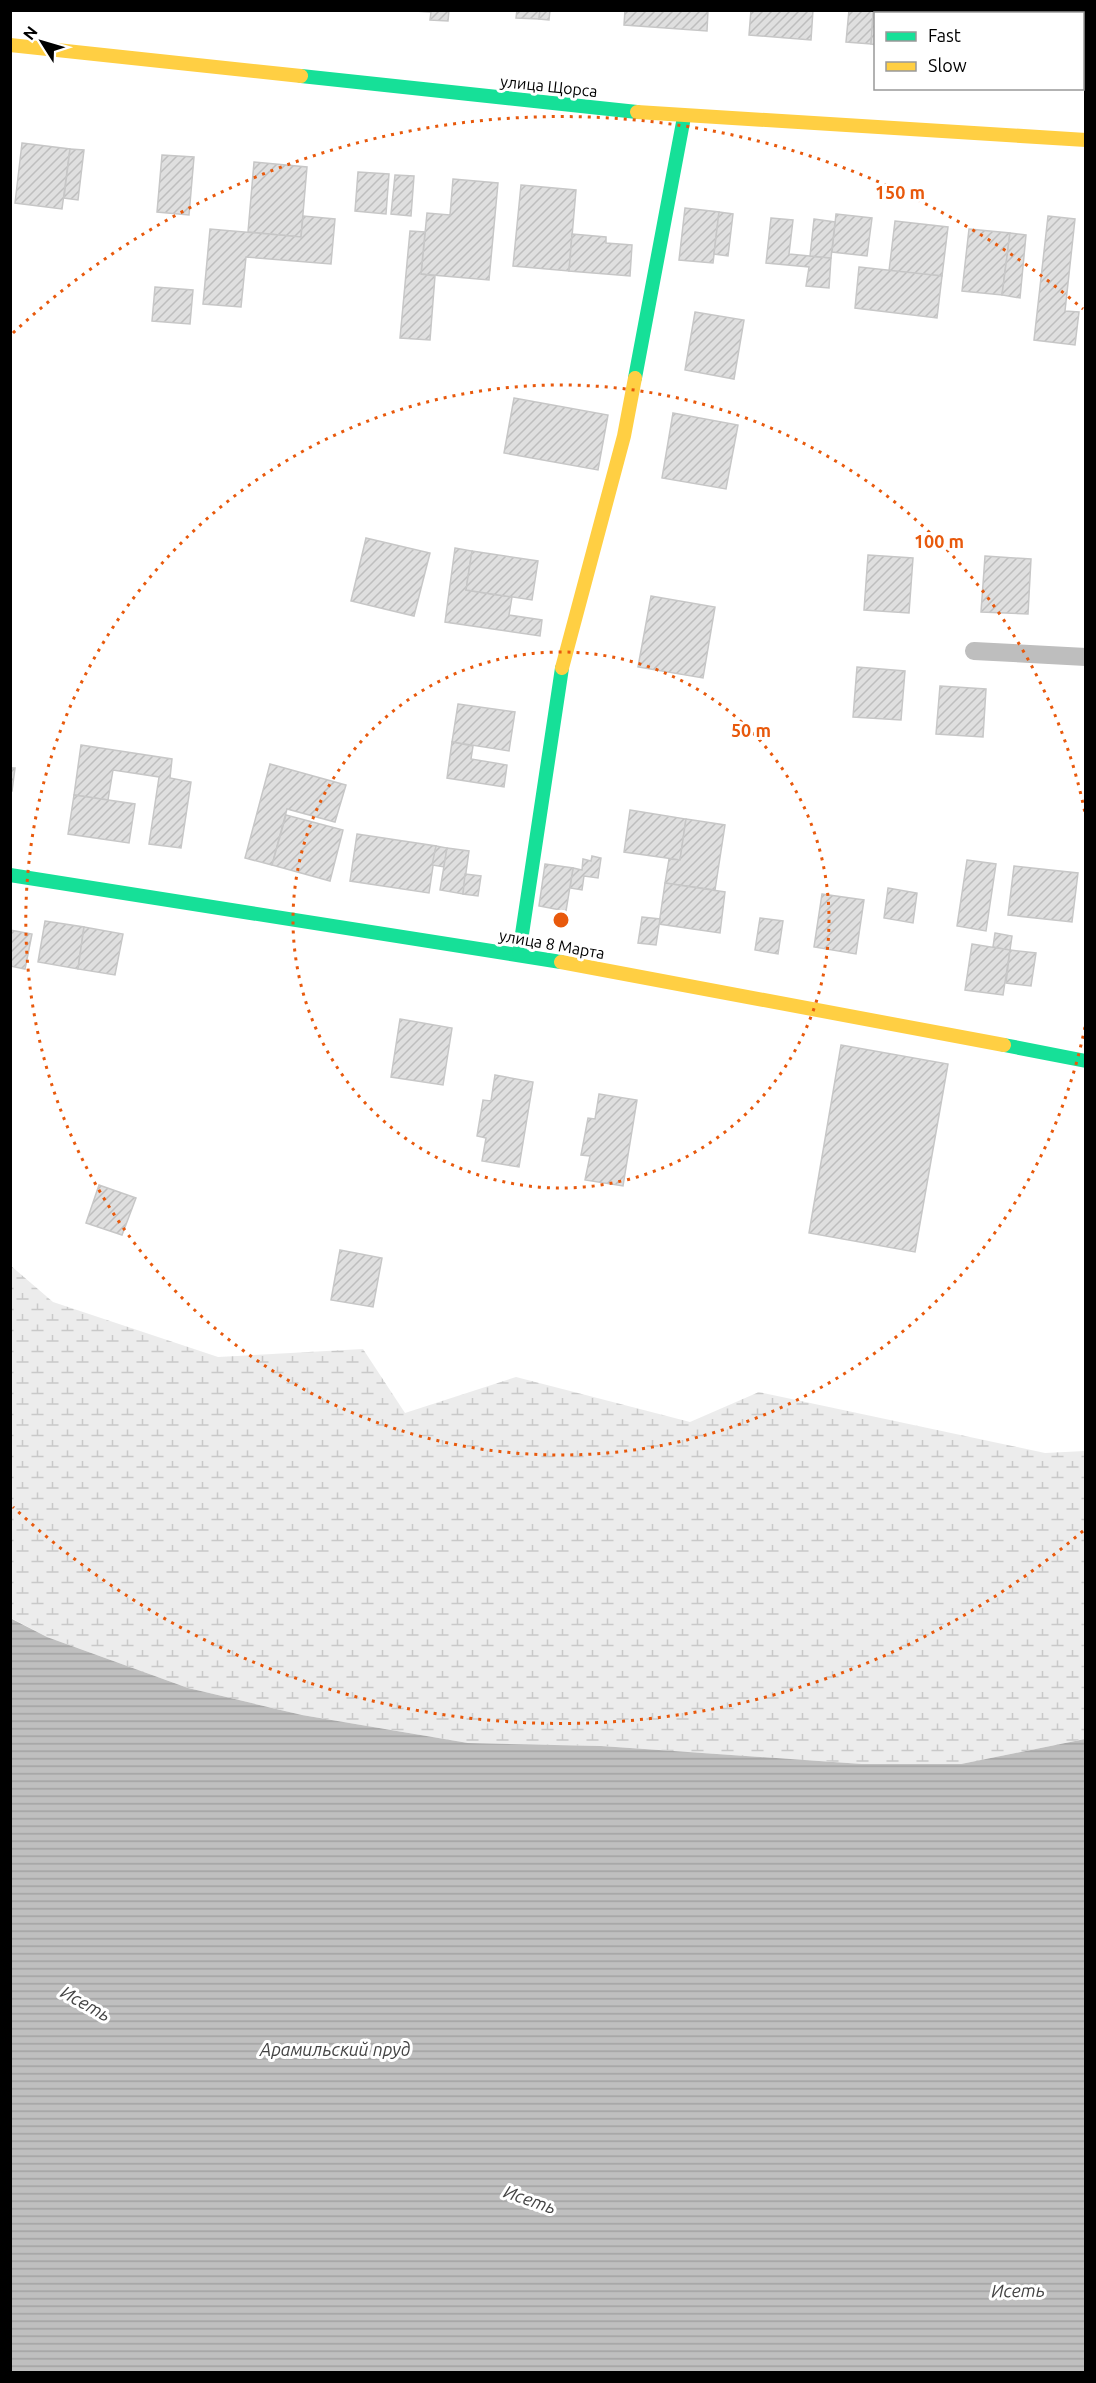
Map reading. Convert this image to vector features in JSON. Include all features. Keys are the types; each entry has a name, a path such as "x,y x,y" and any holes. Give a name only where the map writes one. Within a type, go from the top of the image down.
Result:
{"street":[{"name":"улица Щорса","path":"10,45 684,117 1086,140"},
{"path":"519,954 565,651 624,436 684,117"},
{"name":"улица 8 Марта","path":"10,875 519,954 1086,1061"}],"lane":[{"path":"974,651 1086,657"}],"green space":[{"path":"10,1265 53,1302 218,1357 363,1349 405,1413 516,1377 690,1422 759,1392 1045,1453 1085,1451 1085,1739 961,1764 862,1764 601,1746 468,1743 302,1715 188,1688 47,1637 11,1618"}],"water":[{"name":"Арамильский пруд","path":"10,1618 47,1637 188,1688 302,1715 468,1743 601,1746 862,1764 961,1764 1085,1739 1085,2372 11,2372"}],"building":[{"path":"449,10 448,21 430,20 431,12 414,11"},
{"path":"517,10 540,10 539,19 516,18"},
{"path":"540,10 550,10 549,20 539,19"},
{"path":"625,10 708,10 707,31 624,25"},
{"path":"751,10 813,10 811,40 749,35"},
{"path":"849,10 874,10 871,44 846,42"},
{"path":"965,10 1003,10 1002,12 965,12"},
{"path":"1045,10 1066,10 1066,12 1045,12"},
{"path":"1066,10 1086,10 1086,61 1084,61 1084,12 1066,12"},
{"path":"873,12 874,45 871,44"},
{"path":"22,143 70,149 62,209 15,203"},
{"path":"70,149 84,150 78,200 64,198"},
{"path":"162,155 194,157 189,215 157,212"},
{"path":"254,162 307,167 301,237 248,232"},
{"path":"358,172 389,174 386,214 355,211"},
{"path":"395,175 414,176 411,216 391,214"},
{"path":"453,179 498,183 489,280 421,274 427,213 450,215"},
{"path":"521,185 576,190 569,271 513,266"},
{"path":"685,208 719,212 713,263 679,260"},
{"path":"719,212 733,214 728,256 714,254"},
{"path":"836,214 872,218 867,256 832,252"},
{"path":"303,216 335,219 331,264 246,257 241,307 203,304 210,229 301,237"},
{"path":"1048,216 1075,219 1065,311 1079,312 1075,345 1034,340"},
{"path":"771,218 793,220 789,254 831,258 829,288 806,286 809,267 766,263"},
{"path":"814,219 835,222 831,258 810,256"},
{"path":"895,221 948,227 942,276 889,271"},
{"path":"969,229 1010,233 1002,295 962,291"},
{"path":"410,231 425,232 421,274 435,276 430,340 400,338"},
{"path":"1010,233 1026,235 1020,298 1002,295"},
{"path":"572,234 606,237 606,243 632,245 630,276 569,271"},
{"path":"859,267 942,276 937,318 855,308"},
{"path":"155,287 193,290 190,324 152,321"},
{"path":"695,312 744,320 734,379 685,370"},
{"path":"514,398 608,415 598,470 504,453"},
{"path":"673,413 738,425 726,489 662,478"},
{"path":"366,538 430,553 414,616 351,601"},
{"path":"455,548 472,551 466,590 512,597 509,615 542,620 540,636 445,622"},
{"path":"472,551 538,561 532,600 466,590"},
{"path":"868,555 913,558 909,613 864,610"},
{"path":"985,556 1031,559 1028,614 981,612"},
{"path":"651,596 715,607 703,678 638,667"},
{"path":"857,667 905,671 901,720 853,717"},
{"path":"940,686 986,689 983,737 936,734"},
{"path":"458,704 515,712 509,751 452,742"},
{"path":"452,742 473,746 471,759 507,765 504,787 447,778"},
{"path":"81,745 172,759 170,778 191,782 181,848 149,844 159,777 113,770 108,800 74,795"},
{"path":"270,764 346,785 335,822 287,809 272,865 245,858"},
{"path":"10,768 15,768 12,791 10,791"},
{"path":"74,795 135,804 129,843 68,834"},
{"path":"630,810 686,819 680,860 624,852"},
{"path":"286,815 343,830 330,881 272,865"},
{"path":"686,819 725,825 715,890 665,883 669,859 680,860"},
{"path":"357,834 436,846 429,893 350,881"},
{"path":"436,846 447,848 444,867 432,865"},
{"path":"447,848 469,851 463,894 440,890"},
{"path":"592,856 601,858 598,878 584,876 582,890 570,888 573,868 582,870 583,859 591,861"},
{"path":"967,860 996,864 986,931 957,926"},
{"path":"545,864 573,868 566,911 539,906"},
{"path":"1014,866 1078,873 1072,922 1008,915"},
{"path":"465,874 481,876 478,896 463,894"},
{"path":"665,883 725,892 720,933 659,924"},
{"path":"888,888 917,893 913,923 884,918"},
{"path":"822,894 864,900 856,954 814,947"},
{"path":"642,917 660,919 656,945 638,943"},
{"path":"760,918 783,921 778,954 755,950"},
{"path":"45,921 84,927 78,969 38,962"},
{"path":"84,927 123,934 115,975 78,969"},
{"path":"10,930 32,934 25,969 10,966"},
{"path":"995,933 1012,936 1010,950 993,947"},
{"path":"972,944 1010,950 1003,995 965,990"},
{"path":"1010,950 1036,953 1031,986 1006,983"},
{"path":"400,1019 452,1028 443,1085 391,1077"},
{"path":"841,1045 948,1064 915,1252 809,1233"},
{"path":"495,1075 533,1082 519,1167 482,1161 486,1138 477,1136 483,1100 491,1101"},
{"path":"599,1094 637,1100 623,1186 585,1180 590,1156 581,1155 588,1118 595,1119"},
{"path":"99,1185 136,1198 122,1235 86,1223"},
{"path":"340,1250 382,1258 373,1307 331,1300"}],"traffic: fast":[{"path":"301,76 637,112"},
{"path":"635,378 684,117"},
{"path":"519,954 562,668"},
{"path":"10,875 561,962"},
{"path":"1004,1045 1086,1061"}],"traffic: slow":[{"path":"10,45 301,76"},
{"path":"637,112 1086,140"},
{"path":"562,668 624,436 635,378"},
{"path":"561,962 1004,1045"}],"water label":[{"name":"Исеть","path":"86,2003"},
{"name":"Исеть","path":"530,2199"},
{"name":"Исеть","path":"1018,2290"}]}
